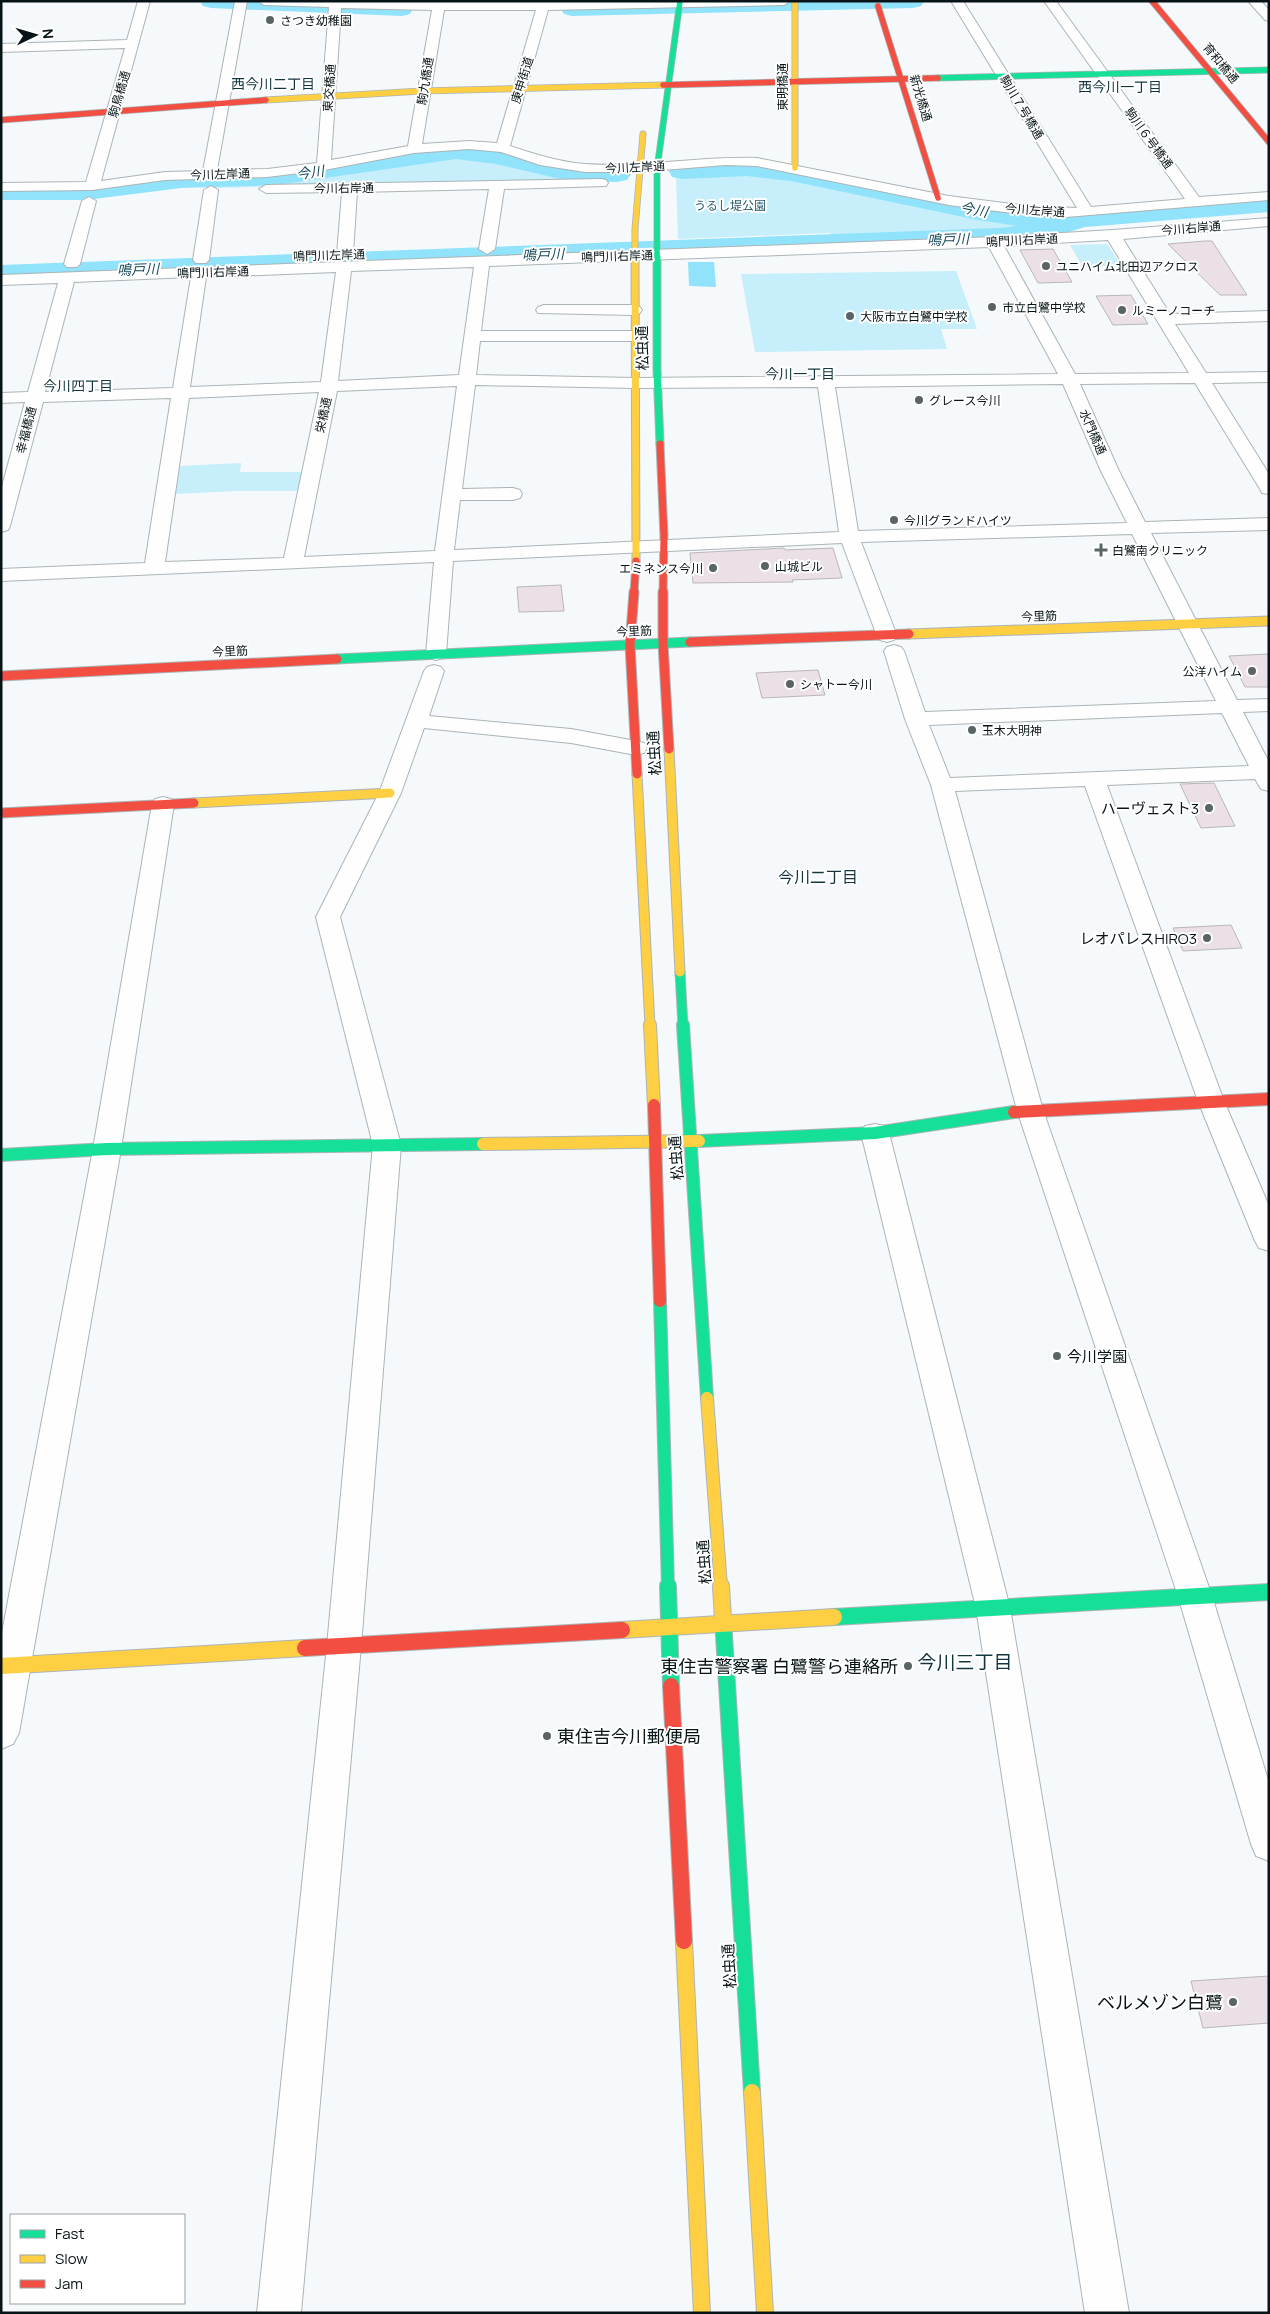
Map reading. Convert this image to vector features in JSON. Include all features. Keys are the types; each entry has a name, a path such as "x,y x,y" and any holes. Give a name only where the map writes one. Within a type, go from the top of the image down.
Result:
{"street":[{"name":"駒鳥橋通","path":"70,270 144,1"},
{"path":"264,1 335,5 438,7 661,8 680,5 793,3"},
{"name":"駒川６号橋通","path":"1050,1 1196,202"},
{"name":"育和橋通","path":"1152,1 1269,142"},
{"path":"1254,1 1269,17"},
{"name":"駒川７号橋通","path":"958,2 1086,211"},
{"path":"210,174 241,3"},
{"name":"東明橋通","path":"793,3 796,83 795,168"},
{"name":"新光橋通","path":"878,3 938,198"},
{"name":"東交橋通","path":"324,166 335,5"},
{"name":"松虫通","path":"680,5 657,166 658,382 664,545 663,643 690,1141 723,1624 765,2313"},
{"name":"駒九橋通","path":"414,149 422,91 438,7"},
{"name":"庚申街道","path":"503,148 518,88 544,7"},
{"path":"1,48 133,44"},
{"path":"1,120 114,113 329,95 422,91 1269,70"},
{"name":"松虫通","path":"644,123 629,179 637,291 634,310 637,546 630,645 656,1141 668,1626 702,2313"},
{"name":"今川左岸通","path":"1,187 91,193 165,176 267,173 324,166 414,149 469,144 503,148 540,160 586,168 629,179 657,166 741,161 795,168 938,198 991,207 1045,212 1086,211 1269,196"},
{"name":"今川右岸通","path":"251,190 497,185 629,179 657,182"},
{"path":"279,2313 344,1646 387,1146 328,917 390,793 434,667 451,495 485,255 497,185"},
{"name":"栄橋通","path":"293,563 329,387 344,260 350,188"},
{"path":"154,568 200,266 216,190 192,192"},
{"path":"70,202 91,193 108,199"},
{"name":"今川右岸通","path":"1113,235 1269,222"},
{"path":"1113,235 1269,489"},
{"name":"鳴門川右岸通","path":"1,280 70,270 635,249 994,242 1113,235"},
{"name":"水門橋通","path":"994,242 1070,380 1110,471 1195,634 1229,706 1267,776"},
{"path":"1,266 70,270"},
{"name":"幸福橋通","path":"1,526 34,397 70,270"},
{"path":"544,310 634,310"},
{"path":"1165,318 1269,316"},
{"path":"473,336 634,336"},
{"path":"1,398 181,393 468,380 634,383 1269,377"},
{"path":"826,382 849,537 892,647 916,719 942,785 1030,1110 1195,1596 1269,1844"},
{"path":"451,495 513,494"},
{"path":"1,574 293,563 849,537 1269,524"},
{"name":"今里筋","path":"1,676 434,667 663,643 892,647 1195,634 1269,621"},
{"path":"916,719 1269,705"},
{"path":"416,721 570,736 636,748"},
{"path":"942,785 1093,778 1267,776"},
{"path":"1093,778 1211,1101 1269,1241"},
{"path":"1,813 390,793"},
{"path":"1,1733 7,1666 107,1149 163,804"},
{"path":"1,1155 107,1149 690,1141 875,1133 1030,1110 1269,1099"},
{"path":"875,1133 993,1608 1107,2313"},
{"path":"7,1666 1269,1592"}],"green space":[{"path":"464,156 508,162 565,177 580,179 580,181 213,188 214,183 294,181 416,161"},
{"name":"うるし堤公園","path":"737,173 769,174 980,216 1017,221 1055,223 1024,230 997,233 833,239 830,233 678,239 676,177"},
{"path":"1107,244 1121,265 1083,267 1070,245"},
{"path":"956,271 977,329 941,329 947,349 755,352 741,274"},
{"path":"241,463 240,472 303,472 297,491 175,494 179,466"}],"water":[{"path":"688,262 714,262 716,287 689,286"}],"building":[{"path":"1212,241 1247,295 1220,295 1168,244"},
{"name":"ユニハイム北田辺アクロス","path":"1053,249 1072,282 1038,283 1020,250"},
{"name":"ルミーノコーチ","path":"1131,295 1148,324 1113,325 1096,296"},
{"path":"784,548 785,550 833,548 842,578 792,580 793,582 693,583 690,553"},
{"path":"561,585 564,611 519,612 517,587"},
{"name":"公洋ハイム","path":"1269,654 1269,687 1245,687 1229,656"},
{"name":"シャトー今川","path":"818,670 825,695 762,698 756,673"},
{"name":"ハーヴェスト3","path":"1214,783 1235,826 1201,828 1180,784"},
{"name":"レオパレスHIRO3","path":"1231,925 1242,948 1183,951 1173,928"},
{"name":"ベルメゾン白鷺","path":"1269,1976 1269,2023 1203,2028 1191,1981"}],"waterway":[{"path":"211,1 402,9"},
{"path":"572,9 913,1"},
{"name":"今川","path":"1,192 86,192 181,180 277,177 456,151 496,156 569,173 617,174"},
{"name":"今川","path":"682,171 747,168 791,173 978,212 1025,218 1082,219"},
{"name":"今川","path":"1082,219 1269,204"},
{"name":"鳴戸川","path":"1,274 999,237 1046,230 1082,219"}],"traffic: fast":[{"path":"660,444 657,369 657,169 680,1"},
{"path":"938,78 1269,70"},
{"path":"337,659 690,642"},
{"path":"680,972 689,1141 707,1398"},
{"path":"699,1141 875,1133 1014,1112"},
{"path":"1,1155 107,1149 483,1144"},
{"path":"660,1301 671,1686"},
{"path":"834,1617 1269,1592"},
{"path":"723,1619 752,2092"}],"traffic: slow":[{"path":"795,1 795,168"},
{"path":"266,100 422,91 663,85"},
{"path":"636,561 635,229 643,134"},
{"path":"909,634 1269,621"},
{"path":"669,749 680,972"},
{"path":"637,774 654,1105"},
{"path":"194,803 390,793"},
{"path":"483,1144 699,1141"},
{"path":"707,1398 723,1619"},
{"path":"622,1630 834,1617"},
{"path":"1,1666 305,1648"},
{"path":"684,1941 702,2313"},
{"path":"752,2092 765,2313"}],"traffic: jam":[{"path":"1152,1 1269,142"},
{"path":"878,6 938,198"},
{"path":"663,85 938,78"},
{"path":"1,120 266,100"},
{"path":"660,444 664,536 663,643 669,749"},
{"path":"636,561 630,645 637,774"},
{"path":"690,642 909,634"},
{"path":"1,676 337,659"},
{"path":"1,813 194,803"},
{"path":"1014,1112 1269,1099"},
{"path":"654,1105 660,1301"},
{"path":"305,1648 622,1630"},
{"path":"671,1686 684,1941"}],"place":[{"name":"さつき幼稚園","path":"270,20"},
{"name":"ユニハイム北田辺アクロス","path":"1046,266"},
{"name":"市立白鷺中学校","path":"992,307"},
{"name":"ルミーノコーチ","path":"1122,310"},
{"name":"大阪市立白鷺中学校","path":"850,316"},
{"name":"グレース今川","path":"919,400"},
{"name":"今川グランドハイツ","path":"894,520"},
{"name":"白鷺南クリニック","path":"1101,550"},
{"name":"山城ビル","path":"765,566"},
{"name":"エミネンス今川","path":"713,568"},
{"name":"公洋ハイム","path":"1252,671"},
{"name":"シャトー今川","path":"790,684"},
{"name":"玉木大明神","path":"972,730"},
{"name":"ハーヴェスト3","path":"1209,808"},
{"name":"レオパレスHIRO3","path":"1207,938"},
{"name":"今川学園","path":"1057,1356"},
{"name":"東住吉警察署 白鷺警ら連絡所","path":"908,1666"},
{"name":"東住吉今川郵便局","path":"547,1736"},
{"name":"ベルメゾン白鷺","path":"1233,2002"}],"district":[{"name":"西今川二丁目","path":"273,83"},
{"name":"西今川一丁目","path":"1120,86"},
{"name":"今川一丁目","path":"800,373"},
{"name":"今川四丁目","path":"78,385"},
{"name":"今川二丁目","path":"818,877"},
{"name":"今川三丁目","path":"965,1662"}]}
